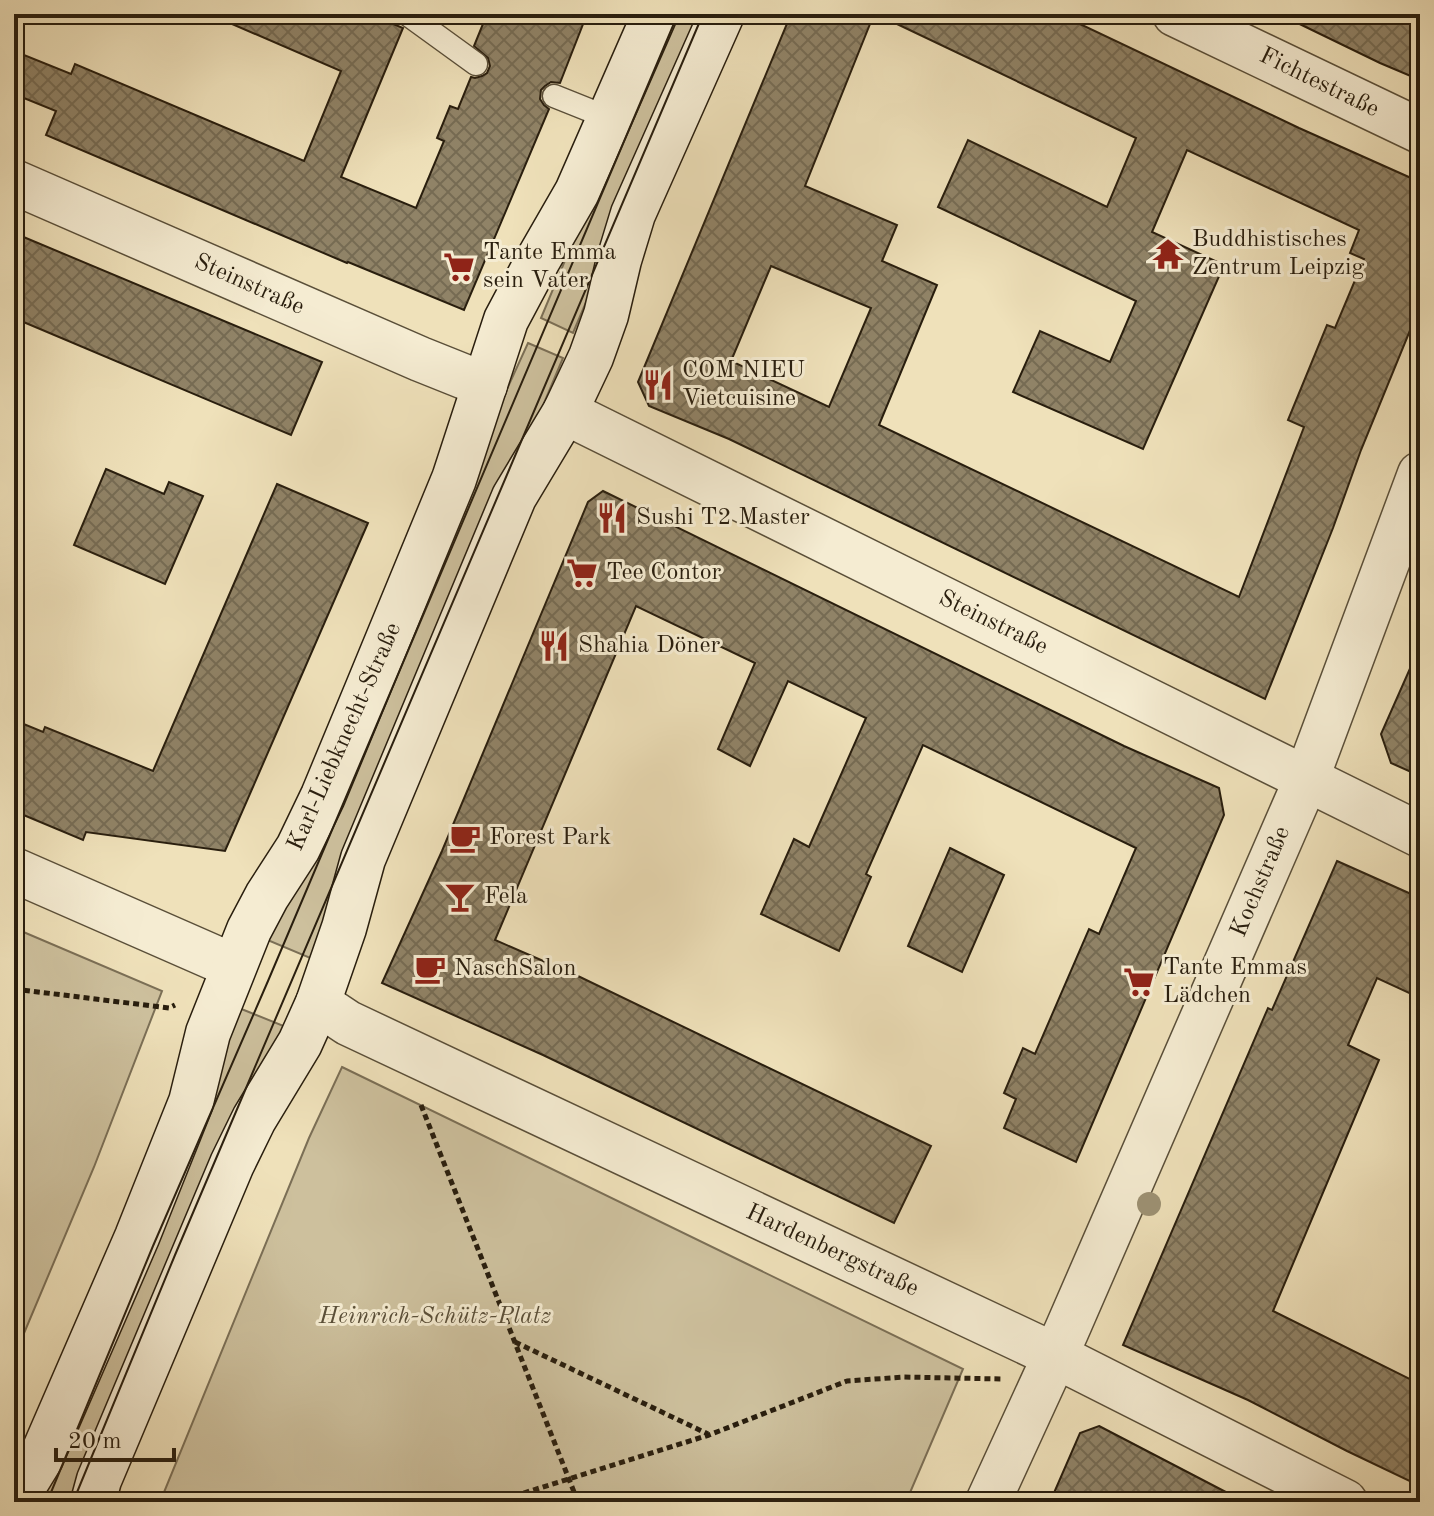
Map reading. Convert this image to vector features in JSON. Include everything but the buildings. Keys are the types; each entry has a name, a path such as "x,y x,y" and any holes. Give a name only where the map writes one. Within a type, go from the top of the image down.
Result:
{"street":[{"name":"Karl-Liebknecht-Straße","path":"14,1502 41,1458 137,1237 191,1102 208,1033 233,966 267,896 298,848 323,796 454,479 506,320 577,192 655,14"},
{"path":"93,1502 99,1480 232,1164 254,1119 300,1043 318,1003 344,928 363,859 514,497 585,373 601,329 633,214 722,14"},
{"name":"Fichtestraße","path":"1175,14 1420,131"},
{"name":"Steinstraße","path":"14,182 485,385"},
{"name":"Steinstraße","path":"565,412 1420,835"},
{"name":"Kochstraße","path":"988,1502 1056,1356 1306,780 1420,474"},
{"path":"14,870 233,966"},
{"name":"Hardenbergstraße","path":"318,1003 348,1023 1056,1356 1345,1502"}],"lane":[{"path":"407,14 476,64"},
{"path":"554,96 609,118"}],"path":[{"path":"14,989 169,1008"},
{"path":"419,1098 578,1502"},
{"path":"514,1341 709,1435"},
{"path":"495,1502 709,1435 847,1381 904,1377 1005,1380"}],"green space":[{"path":"668,14 708,14 573,333 541,318"},
{"path":"528,343 563,358 354,854 322,963 258,936"},
{"path":"14,928 162,991 94,1167 14,1357"},
{"path":"229,1004 296,1031 80,1502 32,1502"},
{"name":"Heinrich-Schütz-Platz","path":"342,1067 963,1369 906,1502 160,1502 309,1138"}],"tram line":[{"path":"47,1502 678,14"},
{"path":"73,1502 703,14"}],"place":[{"name":"Buddhistisches Zentrum Leipzig","path":"1168,254"},
{"name":"Tante Emma sein Vater","path":"459,267"},
{"name":"COM NIEU Vietcuisine","path":"658,385"},
{"name":"Sushi T2 Master","path":"612,518"},
{"name":"Tee Contor","path":"582,573"},
{"name":"Shahia Döner","path":"554,646"},
{"name":"Forest Park","path":"465,838"},
{"name":"Fela","path":"460,897"},
{"name":"NaschSalon","path":"430,969"},
{"name":"Tante Emmas Lädchen","path":"1139,982"}]}
